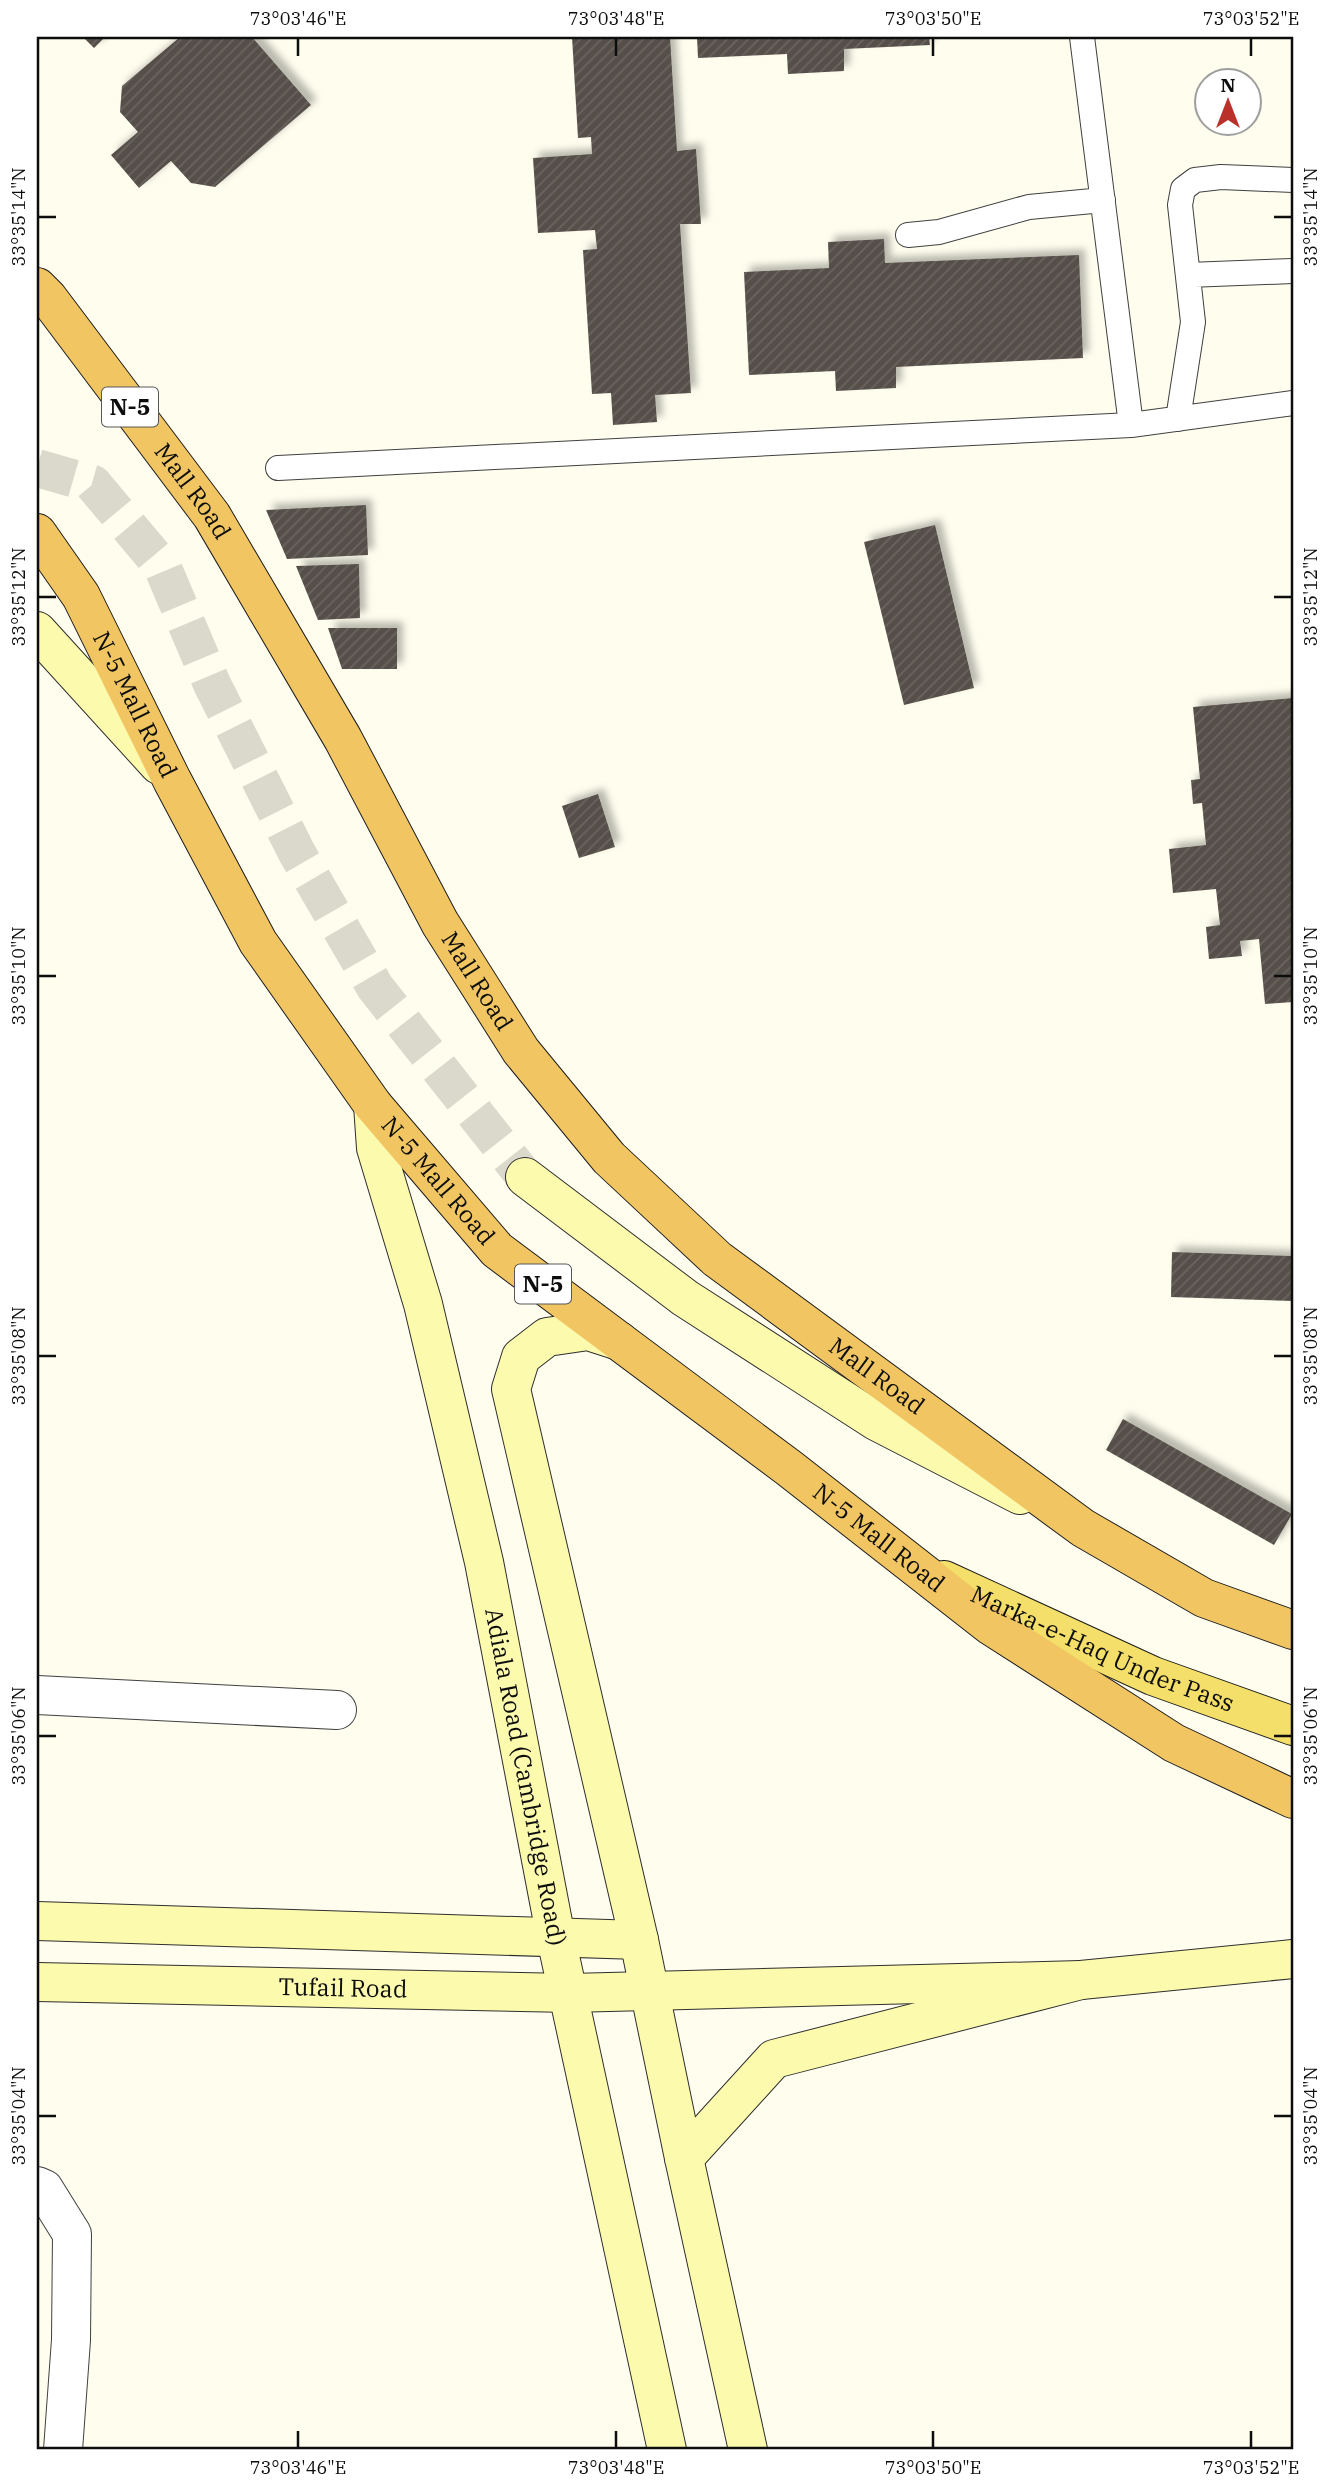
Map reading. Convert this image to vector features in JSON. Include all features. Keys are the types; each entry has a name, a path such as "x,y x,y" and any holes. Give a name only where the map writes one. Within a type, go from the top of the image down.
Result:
{"highway":[{"name":"Mall Road","path":"37,287 212,516 343,738 440,923 521,1051 608,1158 717,1259 1083,1528 1204,1598 1293,1630"},
{"name":"N-5 Mall Road","path":"37,533 81,596 172,780 258,942 373,1105 497,1250 789,1468 991,1626 1174,1743 1293,1799"}],"main road":[{"path":"37,631 172,780"},
{"name":"Adiala Road (Cambridge Road)","path":"373,1105 376,1148 423,1304 484,1562 556,1938 667,2450"},
{"path":"525,1177 685,1298 876,1421 1083,1528"},
{"path":"619,1341 588,1331 547,1337 521,1357 511,1389 651,1992 684,2158 748,2450"},
{"name":"Marka-e-Haq Under Pass","path":"915,1566 1153,1676 1293,1726"},
{"path":"37,1920 639,1940"},
{"path":"684,2158 774,2059 1081,1980 1293,1959"},
{"name":"Tufail Road","path":"37,1982 570,1993 1081,1980"}],"street":[{"path":"37,1695 337,1710"},
{"path":"37,2186 44,2189 72,2234 71,2340 63,2450"}],"lane":[{"path":"1082,37 1131,425"},
{"path":"1178,419 1193,322 1180,205 1183,189 1195,180 1221,177 1293,180"},
{"path":"908,235 939,232 1028,207 1103,200"},
{"path":"1188,275 1293,271"},
{"path":"278,468 1131,425 1293,404"}],"building":[{"path":"83,37 105,37 94,48"},
{"path":"180,37 252,37 311,105 215,187 191,183 171,161 139,188 111,155 138,132 120,112 122,86"},
{"path":"572,37 670,37 677,151 696,149 701,224 680,224 691,393 655,395 657,422 613,425 611,393 592,394 583,250 597,249 595,230 538,233 533,158 592,154 591,137 578,138"},
{"path":"697,37 929,37 930,45 844,49 844,71 788,74 787,54 698,58"},
{"path":"884,239 885,263 1079,255 1083,358 896,367 896,388 836,391 835,371 749,375 744,272 829,268 828,242"},
{"path":"366,505 368,555 287,559 266,510"},
{"path":"935,525 974,688 904,705 864,542"},
{"path":"359,564 360,618 318,620 296,566"},
{"path":"328,628 397,628 397,669 342,669"},
{"path":"1293,698 1293,1002 1265,1004 1259,939 1240,941 1242,956 1209,959 1206,927 1220,925 1216,889 1173,893 1169,849 1206,845 1202,803 1193,804 1191,780 1200,779 1193,707"},
{"path":"598,794 615,847 579,858 562,806"},
{"path":"1172,1252 1293,1256 1293,1301 1171,1297"},
{"path":"1123,1419 1292,1514 1274,1545 1106,1450"}],"tunnel":[{"path":"37,468 93,484 162,566 212,684 297,853 375,987 525,1177"}]}
